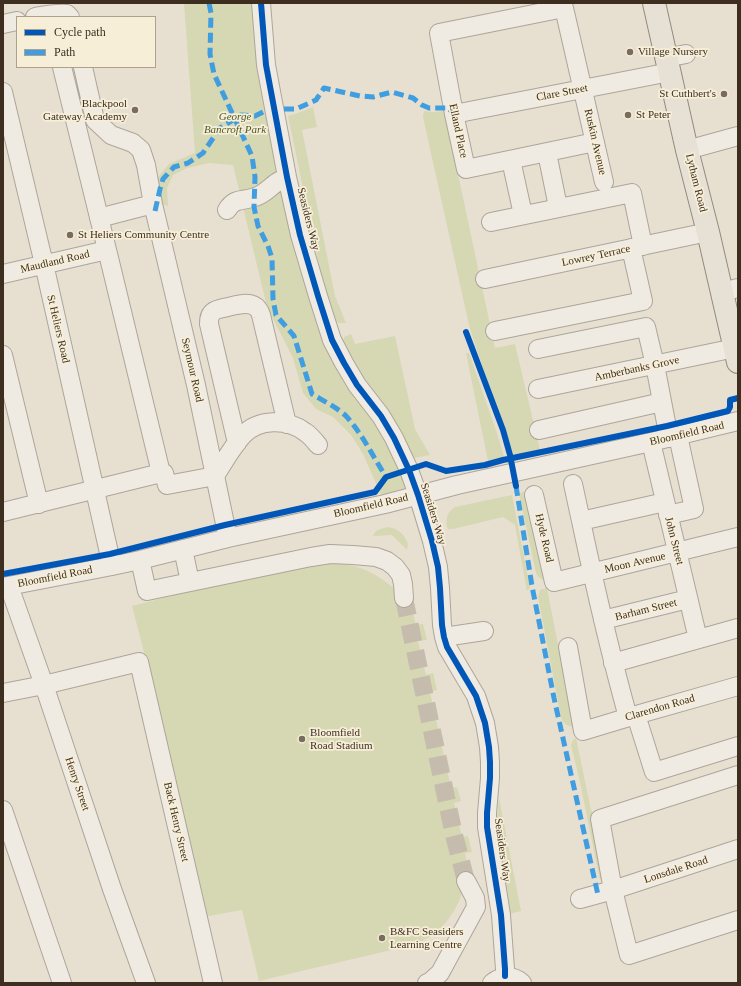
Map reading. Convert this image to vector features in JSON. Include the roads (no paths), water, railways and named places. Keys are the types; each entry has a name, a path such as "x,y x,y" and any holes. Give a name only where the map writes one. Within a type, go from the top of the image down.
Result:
{"main road":[{"name":"Lytham Road","path":"654,3 674,61 687,150 708,232 730,290 736,355"}],"street":[{"name":"Seasiders Way","path":"261,3 266,65 287,178 300,235 318,296 332,340 344,363 381,416 406,461 432,541 438,567 446,647 476,696 481,710 487,735 490,762 487,827 501,915 505,969 499,980"},
{"name":"Ruskin Avenue","path":"439,33 564,8 604,182"},
{"path":"45,13 60,13 67,14 69,16"},
{"path":"3,24 16,21"},
{"name":"Elland Place","path":"439,33 466,169 595,142"},
{"name":"Clare Street","path":"454,114 583,89 674,61"},
{"path":"62,68 161,473 164,473 167,485 215,476 243,435 253,427 266,423 276,422 296,427 305,432 318,445"},
{"name":"Seymour Road","path":"83,68 95,120 111,135 134,143 141,150 146,165 153,203 196,384 228,538"},
{"name":"St Heliers Road","path":"3,92 44,264 112,566"},
{"path":"687,150 738,136"},
{"path":"547,153 557,202"},
{"path":"511,160 522,210"},
{"path":"227,210 234,202 254,198 276,183 287,178"},
{"path":"491,222 632,193 642,301 495,331"},
{"path":"99,218 153,203"},
{"name":"Lowrey Terrace","path":"485,279 708,232"},
{"name":"Maudland Road","path":"3,274 107,250"},
{"path":"237,443 209,324 209,317 213,312 220,308 242,304 255,306 259,309 287,424"},
{"path":"538,349 646,327 662,402 674,437 694,509 666,508 582,521"},
{"path":"3,355 39,504"},
{"name":"Amberbanks Grove","path":"538,389 655,365 736,355"},
{"path":"539,430 662,402"},
{"name":"Bloomfield Road","path":"6,586 140,560 228,538 385,504 472,482 738,422"},
{"name":"John Street","path":"651,442 698,639"},
{"path":"3,512 161,473"},
{"path":"573,484 613,663 654,772 738,746"},
{"name":"Hyde Road","path":"534,495 554,582"},
{"name":"Moon Avenue","path":"554,582 738,538"},
{"path":"183,549 190,582"},
{"path":"140,560 147,591 330,554 376,557 387,561 395,567 403,584 404,598"},
{"name":"Henry Street","path":"6,586 44,685 109,881 146,983"},
{"name":"Barham Street","path":"603,620 688,599"},
{"path":"613,663 738,628"},
{"path":"444,637 484,631"},
{"name":"Clarendon Road","path":"568,647 583,731 738,686"},
{"name":"Back Henry Street","path":"44,685 140,662 213,983"},
{"path":"3,693 44,685"},
{"path":"738,775 600,819 613,890 629,955 738,920"},
{"path":"3,810 62,983"},
{"name":"Lonsdale Road","path":"580,899 613,890 738,849"},
{"path":"427,983 440,973 476,907 475,898 466,881"},
{"path":"499,980 512,977 518,979 522,983"}],"tunnel":[{"path":"404,598 454,835 466,881"}],"place":[{"name":"Village Nursery","path":"630,52"},
{"name":"St Cuthbert's","path":"724,94"},
{"name":"Blackpool Gateway Academy","path":"135,110"},
{"name":"St Peter","path":"628,115"},
{"name":"St Heliers Community Centre","path":"70,235"},
{"name":"Bloomfield Road Stadium","path":"302,739"},
{"name":"B&FC Seasiders Learning Centre","path":"382,938"}],"park label":[{"name":"George Bancroft Park","path":"235,123"}]}
